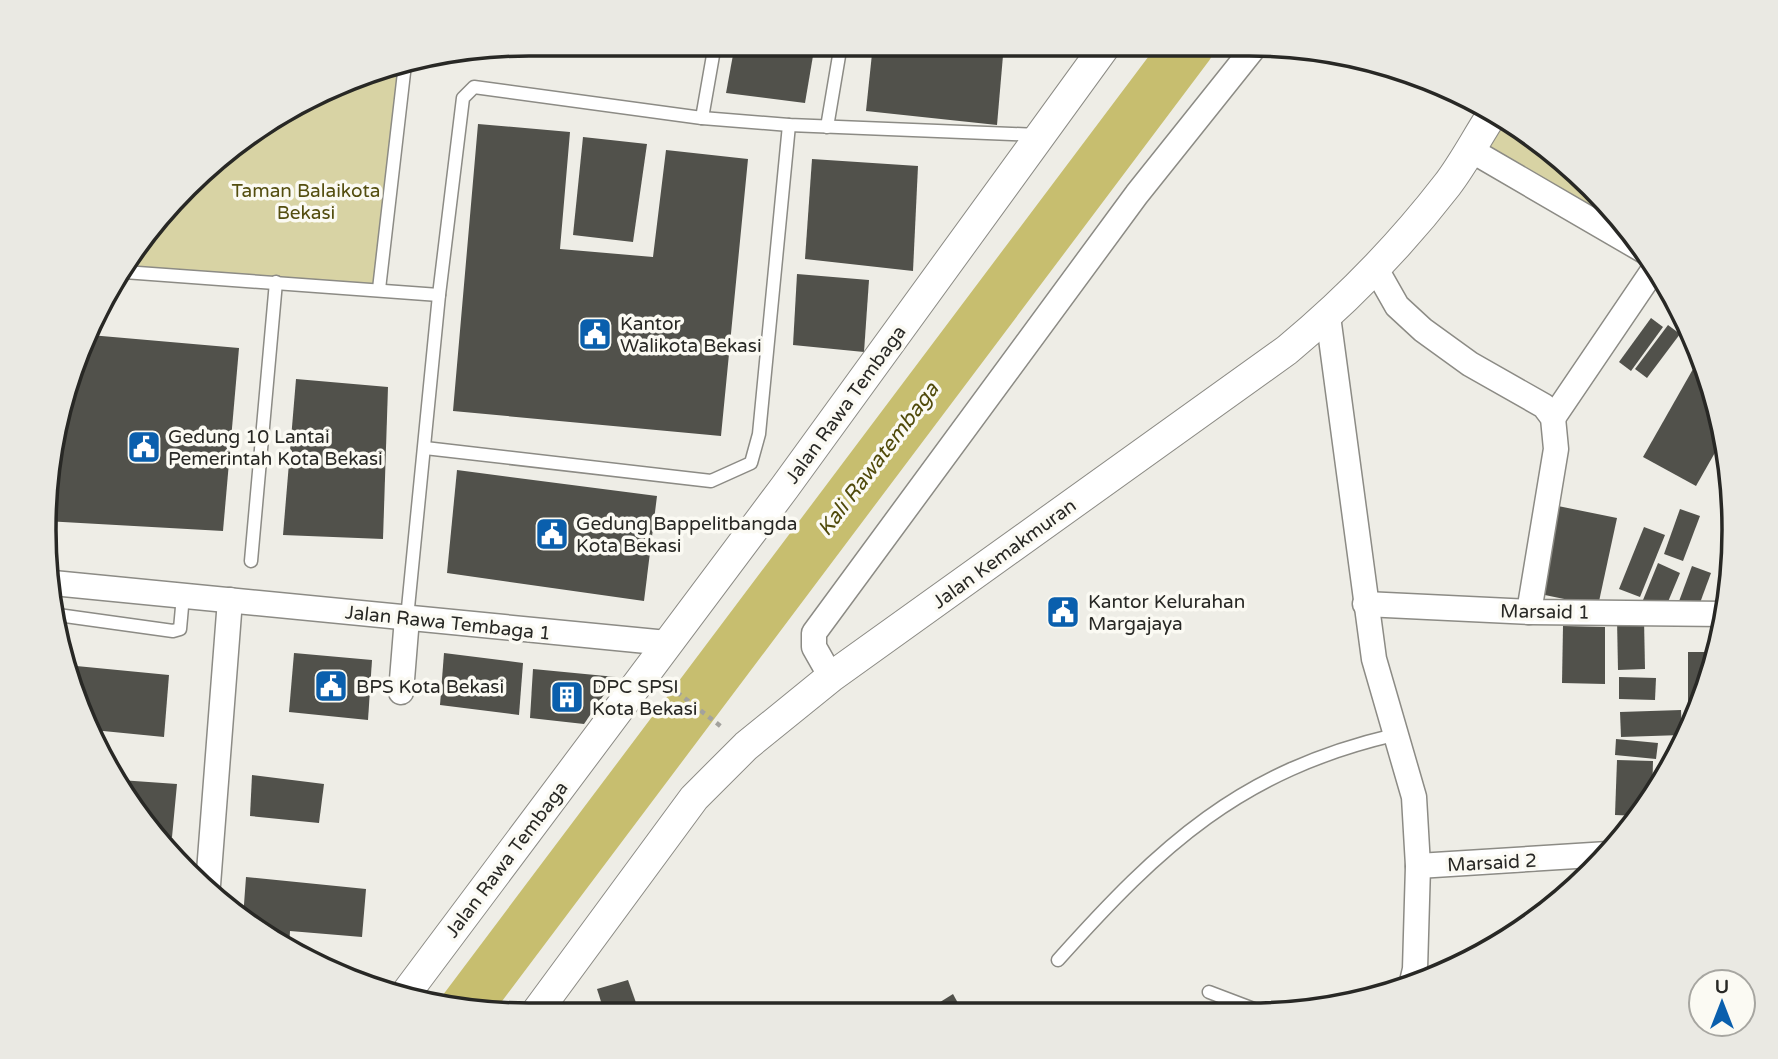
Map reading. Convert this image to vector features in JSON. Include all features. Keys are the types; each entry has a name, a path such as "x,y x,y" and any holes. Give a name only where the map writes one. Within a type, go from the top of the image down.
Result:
{"street":[{"name":"Jalan Rawa Tembaga","path":"410,988 785,487 1098,56"},
{"path":"831,677 814,647 814,633 1137,194 1247,56"},
{"name":"Jalan Kemakmuran","path":"543,1003 694,798 746,746 831,677 1287,351 1376,269 1448,184 1488,121"},
{"path":"1469,149 1621,238"},
{"path":"1376,269 1397,306 1423,330 1470,363 1544,406 1553,418 1556,449 1530,612"},
{"path":"1553,418 1649,277"},
{"path":"1328,316 1374,659 1413,796 1418,866 1414,973"},
{"name":"Jalan Rawa Tembaga 1","path":"59,584 667,643"},
{"path":"209,877 230,600"},
{"name":"Marsaid 1","path":"1365,604 1530,612 1714,614"},
{"path":"401,692 407,618"},
{"name":"Marsaid 2","path":"1418,866 1592,855"}],"lane":[{"path":"702,118 713,56"},
{"path":"827,127 839,56"},
{"path":"379,289 404,73"},
{"path":"407,618 439,295 463,98 474,87 702,118 827,127 1040,135"},
{"path":"425,448 711,481 751,464 759,434 789,125"},
{"path":"132,273 439,295"},
{"path":"251,561 276,282"},
{"path":"64,616 173,631 180,629 183,596"},
{"path":"1058,960 1147,866 1205,817 1248,789 1309,760 1394,735"},
{"path":"1209,992 1238,1003"}],"path":[{"path":"667,685 724,729"}],"green space":[{"name":"Taman Balaikota Bekasi","path":"403,73 379,289 132,273 174,217 241,154 293,119 320,105 348,92"},
{"path":"1488,121 1561,174 1621,238 1469,149"}],"building":[{"path":"733,56 813,56 805,103 726,93"},
{"path":"872,56 1003,56 997,125 866,111"},
{"name":"Kantor Walikota Bekasi","path":"478,124 570,132 560,249 653,257 666,150 748,159 721,436 453,411"},
{"path":"583,137 647,144 633,242 573,235"},
{"path":"812,159 918,166 913,271 805,259"},
{"path":"797,274 869,280 864,352 793,345"},
{"path":"1651,318 1663,327 1631,371 1619,362"},
{"path":"1668,325 1679,333 1647,378 1635,369"},
{"name":"Gedung 10 Lantai Pemerintah Kota Bekasi","path":"98,336 239,348 223,531 56,522 65,437 81,377"},
{"path":"1694,368 1706,407 1715,452 1696,486 1643,457"},
{"path":"296,379 388,387 383,539 283,535"},
{"name":"Gedung Bappelitbangda Kota Bekasi","path":"457,470 657,496 644,601 447,573"},
{"path":"1558,506 1617,518 1598,606 1540,594"},
{"path":"1680,509 1700,516 1683,561 1664,554"},
{"path":"1644,527 1665,535 1640,597 1619,589"},
{"path":"1658,563 1680,573 1665,609 1643,600"},
{"path":"1692,566 1711,573 1697,611 1678,604"},
{"path":"1617,619 1644,619 1645,669 1618,670"},
{"path":"1563,626 1605,627 1605,684 1562,683"},
{"path":"1688,652 1706,652 1697,682 1688,706"},
{"name":"BPS Kota Bekasi","path":"294,653 372,660 368,720 289,712"},
{"path":"444,653 523,663 519,715 440,705"},
{"path":"76,666 169,675 164,737 101,731"},
{"name":"DPC SPSI Kota Bekasi","path":"533,669 616,677 584,724 530,718"},
{"path":"1619,677 1656,678 1655,700 1619,699"},
{"path":"1681,710 1681,721 1675,735 1621,737 1620,712"},
{"path":"1616,739 1658,743 1656,759 1615,755"},
{"path":"1617,760 1653,761 1653,776 1642,793 1626,815 1615,815"},
{"path":"252,775 324,784 319,823 250,816"},
{"path":"128,781 177,784 172,837 154,818"},
{"path":"246,877 366,889 362,937 290,931 290,938 244,907"},
{"path":"628,980 636,1003 601,1003 597,989"},
{"path":"953,994 958,1003 939,1003"}],"waterway":[{"name":"Kali Rawatembaga","path":"472,999 1181,56"}],"place":[{"name":"Kantor Walikota Bekasi","path":"595,334"},
{"name":"Gedung 10 Lantai Pemerintah Kota Bekasi","path":"144,447"},
{"name":"Gedung Bappelitbangda Kota Bekasi","path":"552,534"},
{"name":"Kantor Kelurahan Margajaya","path":"1063,612"},
{"name":"BPS Kota Bekasi","path":"331,686"},
{"name":"DPC SPSI Kota Bekasi","path":"567,697"}]}
